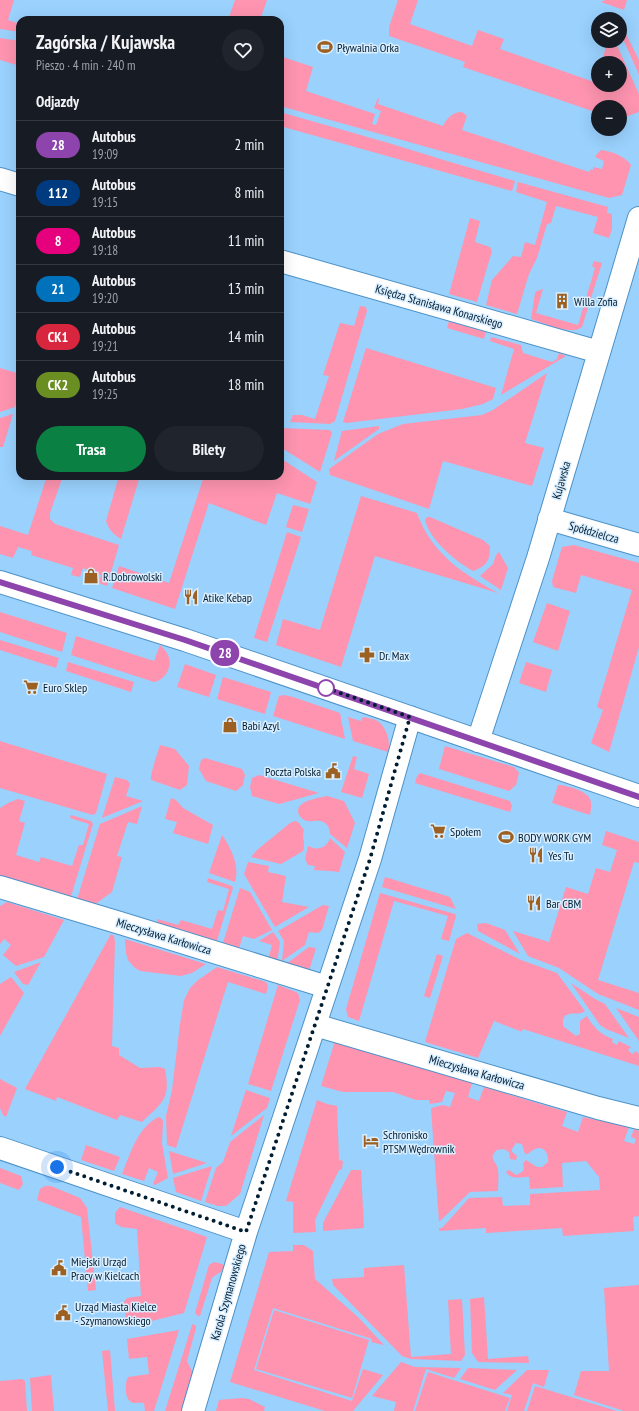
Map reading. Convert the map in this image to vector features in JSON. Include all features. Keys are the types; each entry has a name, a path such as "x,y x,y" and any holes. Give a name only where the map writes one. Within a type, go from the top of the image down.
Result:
{"street":[{"path":"0,179 16,184"},
{"name":"Kujawska","path":"478,741 550,519 639,218"},
{"name":"Księdza Stanisława Konarskiego","path":"284,261 599,352"},
{"name":"Spółdzielcza","path":"550,519 639,545"},
{"path":"0,582 185,640 639,796"},
{"name":"Karola Szymanowskiego","path":"193,1411 246,1232 370,859 410,717"},
{"name":"Mieczysława Karłowicza","path":"0,887 327,987"},
{"name":"Mieczysława Karłowicza","path":"315,1025 598,1108 639,1118"},
{"path":"0,1148 246,1232"}],"shaded area":[{"path":"0,0 14,0 8,20 16,23 16,31 0,29"},
{"path":"235,0 267,0 261,16 229,16"},
{"path":"398,0 418,0 410,24 472,46 478,30 504,39 500,49 591,81 591,92 627,92 627,68 639,94 639,112 627,116 627,100 591,100 591,111 463,67 465,62 389,36 389,27"},
{"path":"605,0 627,0 624,10 601,2"},
{"path":"627,36 639,60 639,75 627,48"},
{"path":"0,38 16,40 16,65 0,60"},
{"path":"606,48 618,48 622,56 603,56"},
{"path":"284,57 313,67 306,91 375,114 372,124 376,125 381,111 374,108 379,98 378,104 443,126 446,120 451,116 462,112 467,116 462,130 589,172 591,169 593,170 593,167 602,169 604,161 595,157 601,150 618,154 631,165 622,195 609,198 284,107"},
{"path":"284,113 515,181 512,191 284,127"},
{"path":"518,182 608,207 607,213 612,214 612,229 609,238 593,233 598,217 556,206 551,223 547,224 537,258 529,274 517,314 486,305 492,280 513,256 521,257 525,242 535,245 547,202 516,192"},
{"path":"470,218 480,221 475,242 490,247 492,251 477,302 449,294"},
{"path":"594,261 602,263 582,327 571,330 564,329 531,319 535,293 543,289 536,313 578,325 595,268 592,266"},
{"path":"360,306 366,307 367,311 335,421 330,424 290,422 293,415 302,415 315,419 329,376 323,375 340,323 354,326"},
{"path":"449,321 486,332 484,339 447,328"},
{"path":"491,337 521,345 523,353 552,362 557,359 559,353 566,356 501,395 514,349 490,341"},
{"path":"366,348 496,388 493,399 483,404 462,409 346,423 343,422"},
{"path":"0,368 16,373 16,403 15,407 0,412"},
{"path":"547,373 525,443 544,448 532,486 443,461 429,509 330,475 329,469 378,434 403,424 482,415 493,410"},
{"path":"13,414 3,447 0,447 0,418"},
{"path":"379,426 379,429 334,461 342,431"},
{"path":"284,428 330,430 332,433 320,472 284,450"},
{"path":"284,461 317,482 310,504 277,493 266,525 209,503 175,609 112,588 119,566 169,583 203,480 284,480"},
{"path":"46,480 62,480 50,513 50,519 55,524 119,545 107,586 99,583 101,575 83,568 80,577 71,575 73,568 31,555 32,551 18,547 13,558 0,554 0,526 28,535"},
{"path":"118,480 139,480 121,539 112,532 106,521"},
{"path":"361,496 417,513 431,540 450,561 472,578 498,593 375,556 341,667 276,645 283,619 320,630"},
{"path":"293,505 309,509 302,532 286,527"},
{"path":"427,517 483,540 490,546 489,556 485,565 473,571 451,556 432,535 425,520"},
{"path":"287,532 301,537 267,642 254,638"},
{"path":"574,545 639,563 639,647 609,752 591,743 603,710 597,707 632,590 581,575 576,593 553,587 552,581 562,547"},
{"path":"499,552 508,568 501,590 480,576 493,564 496,555"},
{"path":"547,603 570,611 558,651 533,642"},
{"path":"0,612 67,633 62,652 0,632"},
{"path":"76,636 154,661 160,645 166,651 170,662 168,670 164,677 154,682 71,655"},
{"path":"0,640 59,658 56,668 0,650"},
{"path":"68,662 134,682 131,692 66,671"},
{"path":"526,662 552,670 546,692 519,683"},
{"path":"185,664 216,675 209,697 177,687"},
{"path":"223,677 271,692 265,714 217,699"},
{"path":"284,695 340,713 345,739 273,716 279,696"},
{"path":"348,717 361,721 363,717 379,722 388,736 388,752 353,741"},
{"path":"0,741 107,774 96,813 93,815 0,788"},
{"path":"160,745 175,749 189,766 187,785 180,790 151,780"},
{"path":"445,746 514,767 519,773 516,785 509,791 439,769"},
{"path":"353,756 357,757 354,769 369,774 362,798 341,792"},
{"path":"205,758 242,769 245,775 243,785 236,791 206,781 199,769 201,760"},
{"path":"420,773 510,801 512,806 510,812 415,783 417,776"},
{"path":"259,775 319,793 279,804 252,796 250,787 252,778"},
{"path":"115,777 127,780 130,784 126,796 143,801 102,818"},
{"path":"558,785 566,786 585,793 590,799 591,803 590,815 552,803"},
{"path":"327,796 344,801 355,823 347,848 330,834 329,828 325,823 320,821 306,821 299,815 298,810 303,803"},
{"path":"171,798 176,800 183,808 213,825 208,844 173,833 177,822 165,819"},
{"path":"18,799 25,801 19,821 25,823 16,855 39,862 41,857 72,866 79,845 83,845 89,824 70,818 71,815 91,821 93,824 69,903 0,881 0,808"},
{"path":"142,806 137,824 128,822 117,856 122,857 112,892 94,905 76,903 100,824"},
{"path":"295,821 298,822 304,830 303,851 281,864 251,857 257,850 290,823"},
{"path":"606,831 639,842 639,863 634,862 598,980 639,993 639,1010 598,994 559,968 528,956 513,931 549,942 566,887 588,894 596,868 610,872 617,850 602,845"},
{"path":"222,835 234,857 236,870 235,882 209,873"},
{"path":"330,838 345,852 339,872 314,870 315,866 308,865 305,859 308,846 311,848 321,848 327,844"},
{"path":"248,862 269,866 268,872 286,876 282,902 309,907 275,927 244,874"},
{"path":"385,877 450,897 456,909 382,887"},
{"path":"208,878 232,886 233,888 215,947 158,926 157,919 178,925 181,920 212,929 218,910 223,911 229,889 207,882"},
{"path":"240,888 250,892 272,930 254,939 243,936 238,951 222,946"},
{"path":"380,893 455,914 456,916 449,941 441,939 448,916 394,901 359,1021 348,1017 346,1009"},
{"path":"7,902 64,920 44,957 16,966 3,955 11,945 4,939 0,944 0,906"},
{"path":"323,905 329,906 322,930 318,933 309,932 305,945 282,961 284,941 278,931"},
{"path":"486,923 505,930 520,954 478,931 477,924"},
{"path":"273,932 280,942 277,963 268,960 272,945 259,941"},
{"path":"467,933 521,960 557,973 585,1011 565,1016 563,1019 563,1026 576,1036 580,1034 580,1021 587,1016 598,1030 613,1039 612,1042 617,1045 619,1041 631,1047 628,1050 632,1054 636,1051 639,1054 639,1066 523,1029 521,1032 494,1021 478,1058 425,1042 456,939"},
{"path":"111,934 114,936 115,942 112,1046 119,1048 119,1055 140,1068 160,1067 165,1069 167,1079 166,1094 163,1100 160,1105 142,1122 120,1115 117,1120 57,1097 56,1101 25,1089"},
{"path":"125,939 206,964 192,973 181,976 140,971 128,960"},
{"path":"309,947 316,948 309,971 282,967"},
{"path":"437,954 443,956 430,998 424,996"},
{"path":"41,962 28,985 23,984 14,972"},
{"path":"217,967 266,982 268,986 266,994 228,982 176,1148 167,1145 166,1116 172,1090 184,1000 190,988 198,980"},
{"path":"11,977 24,993 0,1036 0,984"},
{"path":"571,983 605,1004 629,1038 600,1025"},
{"path":"278,985 298,993 300,1000 271,1091 248,1084"},
{"path":"616,1008 639,1017 639,1041"},
{"path":"335,1041 472,1083 468,1097 479,1101 484,1087 567,1112 562,1126 578,1132 583,1117 629,1127 624,1141 634,1144 636,1139 631,1137 634,1129 639,1131 639,1216 633,1217 634,1231 563,1236 562,1228 486,1233 486,1228 439,1231 439,1228 442,1228 469,1198 502,1197 503,1206 530,1205 530,1194 600,1190 599,1177 586,1161 562,1163 563,1187 530,1189 529,1177 513,1177 508,1175 506,1172 509,1170 516,1175 522,1172 524,1169 523,1163 526,1160 537,1167 542,1167 548,1162 548,1156 547,1153 541,1148 525,1154 522,1144 516,1143 512,1149 512,1152 517,1156 516,1160 510,1159 509,1152 504,1149 497,1150 494,1153 493,1160 498,1170 498,1191 470,1192 439,1222 431,1108 443,1105 450,1107 455,1093 446,1091 442,1102 430,1104 429,1100 416,1100 393,1092 343,1092 321,1086"},
{"path":"0,1079 17,1088 6,1117 3,1115 0,1108"},
{"path":"246,1090 270,1098 267,1108 231,1136"},
{"path":"317,1100 337,1106 339,1160 343,1161 342,1169 339,1170 315,1220 316,1232 293,1233 293,1202 286,1201"},
{"path":"264,1115 240,1194 226,1206 218,1206 205,1202 216,1168 223,1162 230,1142"},
{"path":"158,1117 163,1121 162,1143 168,1178 155,1185 153,1184 158,1172 149,1168 144,1181 122,1174 132,1149 140,1135 151,1122"},
{"path":"86,1145 120,1157 114,1171 81,1160"},
{"path":"169,1151 207,1163 173,1174"},
{"path":"212,1166 201,1201 176,1192 173,1178"},
{"path":"0,1168 21,1176 23,1184 19,1190 0,1183"},
{"path":"351,1170 361,1170 364,1228 323,1231 323,1223"},
{"path":"45,1186 51,1186 80,1198 87,1208 96,1290 88,1291 81,1217 37,1200 40,1189"},
{"path":"120,1207 207,1237 184,1313 127,1327 124,1302 127,1298 141,1296 137,1229 121,1227 115,1223 115,1213"},
{"path":"293,1245 304,1245 313,1251 315,1279 358,1317 384,1345 371,1342 372,1339 273,1308 254,1370 352,1401 363,1369 383,1375 353,1411 325,1411 230,1382 269,1252 293,1251"},
{"path":"214,1262 226,1266 212,1278 200,1316 198,1316 195,1313 209,1265"},
{"path":"404,1265 411,1357 451,1354 448,1300 462,1299 465,1355 461,1361 411,1359 402,1356 333,1285 332,1279 364,1277 364,1268"},
{"path":"639,1285 639,1411 624,1411 574,1395 581,1371 609,1371 604,1288"},
{"path":"484,1297 488,1359 528,1356 529,1363 478,1362 472,1353 470,1299"},
{"path":"274,1310 369,1340 352,1398 256,1369"},
{"path":"193,1324 196,1328 187,1361 193,1373 181,1411 165,1411 192,1325"},
{"path":"179,1330 154,1411 145,1411 144,1403 132,1403 127,1397 126,1382 128,1377 149,1374 147,1357 129,1359 127,1339"},
{"path":"110,1350 115,1411 108,1411 102,1351"},
{"path":"401,1362 415,1367 461,1368 454,1378 426,1369 413,1411 394,1411 396,1402 372,1396"},
{"path":"468,1368 517,1370 495,1390 460,1379"},
{"path":"527,1370 549,1370 544,1387 533,1383 524,1411 507,1411 512,1395 503,1393"},
{"path":"428,1372 510,1398 505,1411 415,1411"},
{"path":"51,1375 54,1411 32,1411 30,1378"},
{"path":"22,1379 25,1381 27,1411 0,1411 0,1381"},
{"path":"535,1386 617,1411 527,1411"},
{"path":"242,1398 249,1399 265,1407 264,1411 216,1411 219,1400"}],"bus line":[{"name":"28","path":"0,582 185,640 588,778 639,797"}],"place":[{"name":"Pływalnia Orka","path":"325,47"},
{"name":"Willa Zofia","path":"562,301"},
{"name":"R.Dobrowolski","path":"91,576"},
{"name":"Atike Kebap","path":"191,597"},
{"name":"Dr. Max","path":"367,655"},
{"name":"Euro Sklep","path":"31,687"},
{"name":"Babi Azyl","path":"230,725"},
{"name":"Poczta Polska","path":"333,771"},
{"name":"Społem","path":"438,831"},
{"name":"BODY WORK GYM","path":"506,837"},
{"name":"Yes Tu","path":"536,855"},
{"name":"Bar CBM","path":"534,903"},
{"name":"Schronisko PTSM Wędrownik","path":"371,1141"},
{"name":"Miejski Urząd Pracy w Kielcach","path":"59,1268"},
{"name":"Urząd Miasta Kielce - Szymanowskiego","path":"63,1313"}],"route":[{"path":"57,1167 246,1232 370,859 410,717 326,688"}]}
